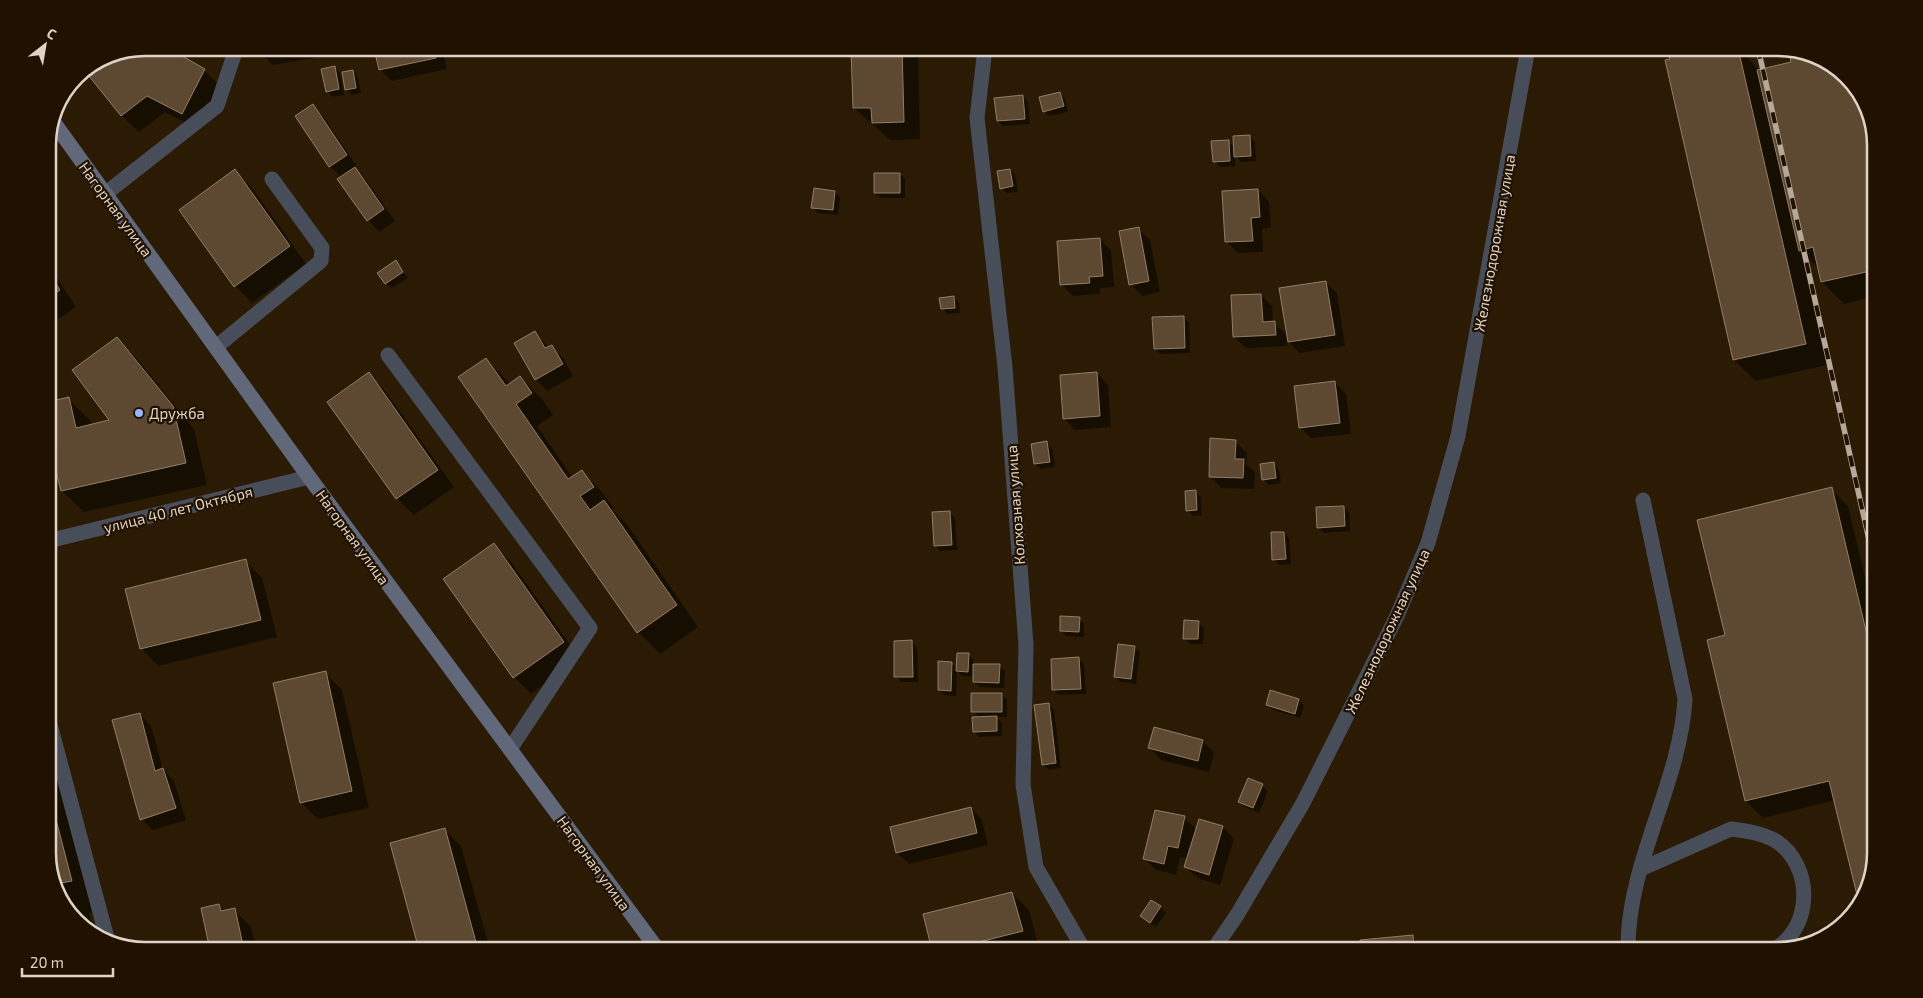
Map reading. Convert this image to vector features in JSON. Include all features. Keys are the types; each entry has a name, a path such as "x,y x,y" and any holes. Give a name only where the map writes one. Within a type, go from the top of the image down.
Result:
{"main road":[{"name":"Нагорная улица","path":"58,128 309,477 652,942"}],"street":[{"path":"105,194 217,106 234,56"},
{"name":"Колхозная улица","path":"984,56 977,118 1005,367 1026,645 1023,785 1036,867 1079,942"},
{"name":"Железнодорожная улица","path":"1218,942 1237,915 1303,804 1396,618 1428,543 1458,436 1527,56"},
{"path":"216,347 321,261 322,248 272,179"},
{"path":"388,354 590,628 510,748"},
{"name":"улица 40 лет Октября","path":"56,539 309,477"},
{"path":"1628,942 1627,927 1641,869 1677,751 1684,721 1686,699 1643,500"},
{"path":"56,747 106,933"},
{"path":"1641,869 1731,829 1747,830 1776,841 1792,856 1802,876 1805,894 1800,918 1793,934 1784,942"}],"building":[{"path":"182,56 205,69 182,114 147,96 121,116 89,76 106,65 133,57"},
{"path":"376,56 436,56 436,58 379,70"},
{"path":"851,56 902,56 904,122 872,123 871,108 853,108"},
{"path":"1669,56 1740,56 1806,344 1733,360 1665,60 1670,59"},
{"path":"1790,57 1807,61 1837,78 1852,96 1862,116 1867,139 1867,272 1821,282 1813,247 1799,251 1757,70 1791,62"},
{"path":"335,66 339,89 326,92 321,69"},
{"path":"353,70 356,88 345,90 342,72"},
{"path":"1060,92 1064,106 1043,112 1039,97"},
{"path":"1023,95 1025,119 997,121 994,98"},
{"path":"313,104 347,155 329,167 295,116"},
{"path":"1250,135 1251,156 1234,157 1233,136"},
{"path":"1229,140 1230,161 1213,162 1211,141"},
{"path":"355,167 384,209 367,221 337,179"},
{"path":"235,169 290,246 234,287 179,210"},
{"path":"1010,169 1013,186 1000,189 997,171"},
{"path":"874,173 900,173 900,193 874,193"},
{"path":"814,188 835,191 833,210 811,208"},
{"path":"1258,189 1260,217 1251,218 1253,241 1225,242 1222,191"},
{"path":"1139,227 1149,281 1129,285 1119,231"},
{"path":"1100,238 1103,276 1089,277 1090,283 1060,285 1057,241"},
{"path":"396,260 403,272 385,284 377,273"},
{"path":"1326,281 1335,335 1288,342 1279,288"},
{"path":"56,284 60,290 56,293"},
{"path":"1261,294 1263,322 1275,321 1276,335 1233,337 1231,295"},
{"path":"954,296 955,308 941,309 939,298"},
{"path":"1184,316 1185,348 1154,349 1152,317"},
{"path":"535,331 545,348 552,345 563,364 535,380 514,343"},
{"name":"Дружба","path":"117,337 173,406 186,463 61,491 56,471 56,400 69,397 76,428 109,420 72,370"},
{"path":"486,358 506,386 520,376 532,393 516,404 568,479 582,470 594,487 580,496 590,510 604,500 677,605 637,633 458,377"},
{"path":"369,372 438,470 396,499 327,402"},
{"path":"1097,372 1100,416 1063,419 1060,375"},
{"path":"1335,381 1340,423 1299,428 1294,386"},
{"path":"1210,438 1236,440 1235,459 1244,459 1243,478 1209,477"},
{"path":"1047,441 1050,462 1034,464 1031,444"},
{"path":"1274,462 1276,478 1262,480 1260,464"},
{"path":"1832,487 1867,635 1867,853 1864,876 1857,894 1829,781 1745,801 1707,640 1725,635 1697,520"},
{"path":"1196,490 1197,510 1186,511 1185,491"},
{"path":"1344,506 1345,526 1317,528 1316,507"},
{"path":"950,511 952,545 934,546 932,512"},
{"path":"1271,532 1284,532 1286,559 1272,560"},
{"path":"494,543 564,642 513,678 443,579"},
{"path":"246,559 261,620 140,649 125,589"},
{"path":"1060,616 1080,617 1079,632 1060,631"},
{"path":"1184,620 1199,621 1198,639 1183,639"},
{"path":"912,640 913,677 894,677 894,641"},
{"path":"1118,644 1135,646 1131,679 1114,677"},
{"path":"957,653 969,653 968,672 956,671"},
{"path":"1079,657 1081,689 1052,690 1051,659"},
{"path":"938,661 952,662 951,691 938,690"},
{"path":"973,664 1000,664 999,683 973,682"},
{"path":"326,671 352,791 300,803 273,683"},
{"path":"1270,690 1299,699 1295,714 1266,705"},
{"path":"971,693 1002,693 1002,712 971,712"},
{"path":"1049,703 1056,763 1042,765 1034,705"},
{"path":"140,713 155,771 163,768 176,808 140,820 112,720"},
{"path":"997,716 997,731 973,732 972,717"},
{"path":"1154,727 1203,740 1198,761 1148,748"},
{"path":"1248,778 1263,784 1253,808 1238,802"},
{"path":"971,807 977,833 896,853 890,827"},
{"path":"1155,810 1185,816 1178,848 1168,846 1164,864 1143,859"},
{"path":"1199,819 1223,826 1209,875 1184,867"},
{"path":"56,820 72,881 61,882 56,859"},
{"path":"445,828 476,942 417,942 390,843"},
{"path":"1012,892 1023,931 979,942 930,942 923,914"},
{"path":"1151,900 1161,906 1150,923 1140,916"},
{"path":"219,904 221,911 235,908 242,942 208,942 201,908"},
{"path":"1413,935 1413,942 1360,942 1360,940"}],"railway":[{"path":"1760,56 1867,531"}],"place":[{"name":"Дружба","path":"139,413"}]}
